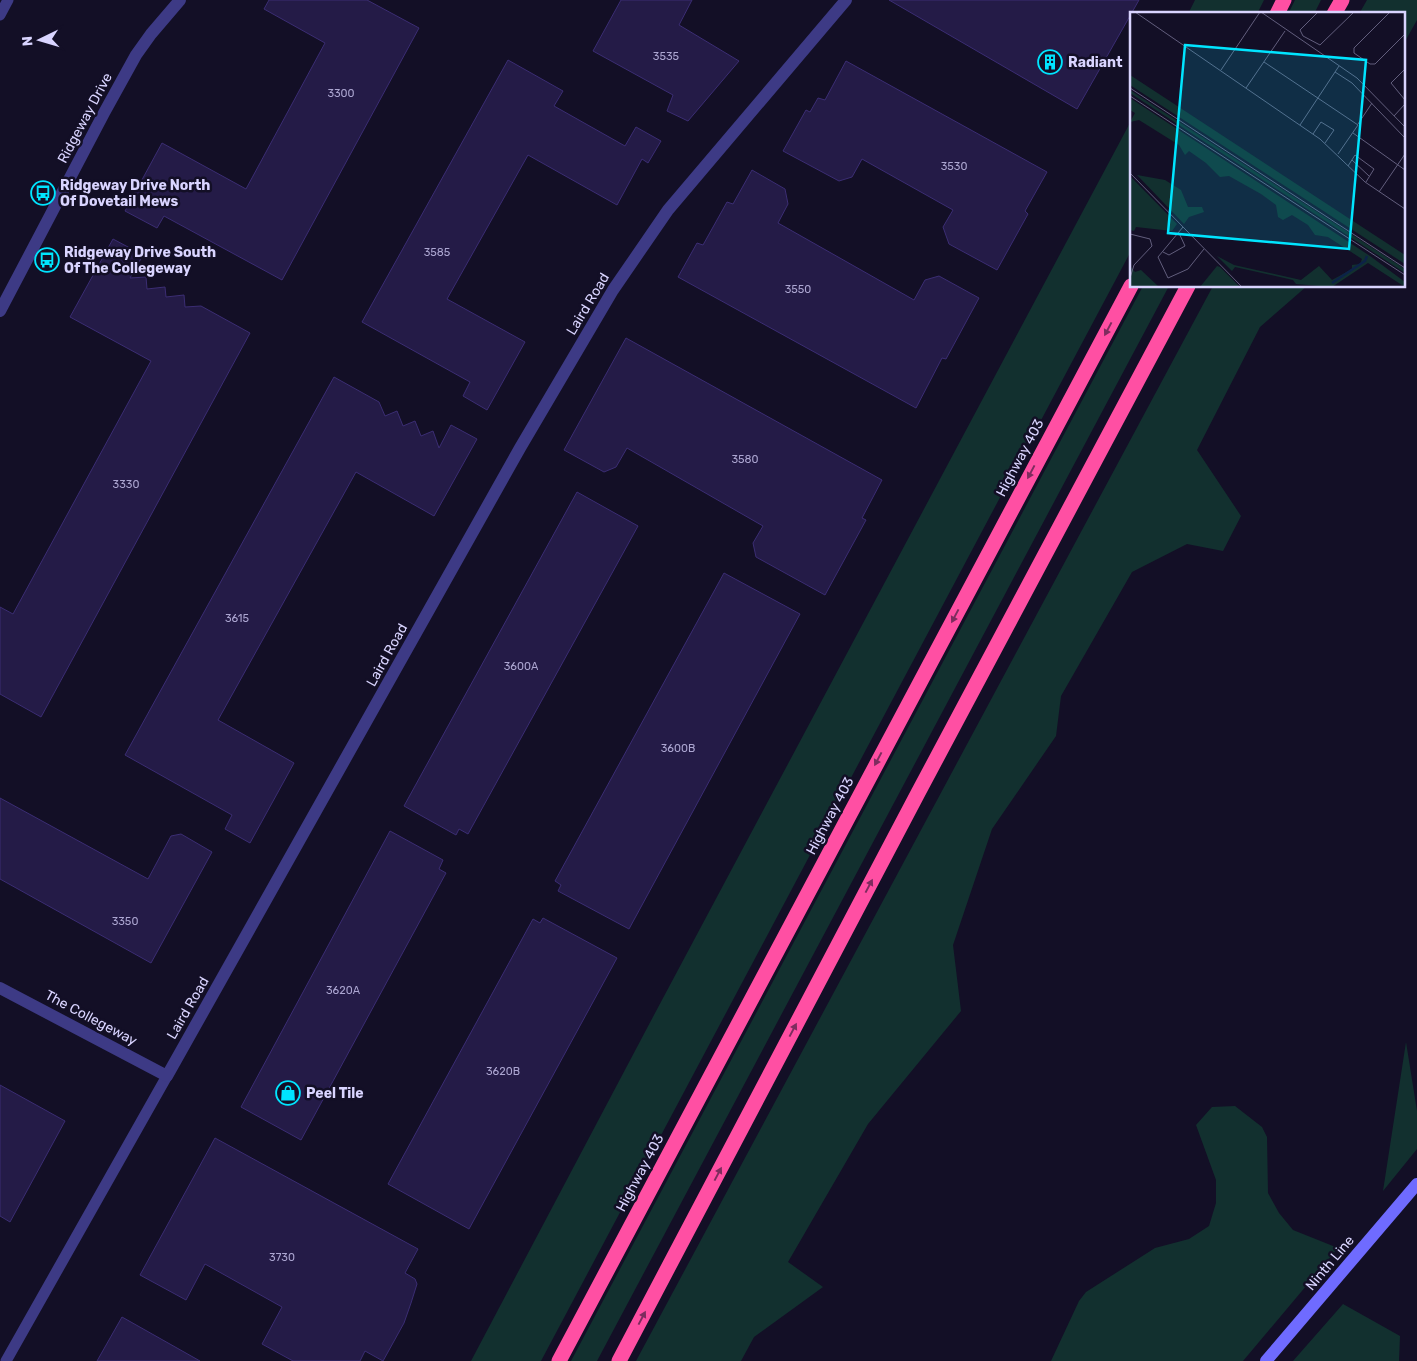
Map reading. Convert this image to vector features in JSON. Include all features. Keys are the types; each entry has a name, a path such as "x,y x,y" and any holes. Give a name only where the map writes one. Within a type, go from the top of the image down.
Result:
{"highway":[{"path":"1278,12 1284,0"},
{"path":"1335,12 1342,0"},
{"name":"Highway 403","path":"559,1361 1130,288"},
{"path":"619,1361 1187,288"}],"main road":[{"name":"Ninth Line","path":"1266,1361 1417,1184"}],"street":[{"path":"0,15 8,0"},
{"name":"Ridgeway Drive","path":"0,312 136,55 180,0"},
{"name":"Laird Road","path":"6,1361 520,448 613,290 668,210 846,0"},
{"name":"The Collegeway","path":"0,988 167,1076"}],"green space":[{"path":"1195,0 1264,0 1258,12 1189,12"},
{"path":"1295,0 1321,0 1315,12 1289,12"},
{"path":"1367,0 1417,0 1417,20 1404,43 1404,12 1360,12"},
{"path":"1130,123 1130,253 541,1361 471,1361"},
{"path":"1142,288 1168,288 597,1361 571,1361"},
{"path":"1212,288 1305,288 1260,327 1197,450 1241,516 1223,551 1187,544 1132,572 1061,696 1056,736 992,829 953,945 961,1011 868,1124 788,1262 823,1287 754,1337 741,1361 636,1361"},
{"path":"1406,1042 1417,1111 1417,1149 1383,1191"},
{"path":"1235,1106 1262,1127 1267,1137 1268,1193 1279,1213 1293,1230 1338,1248 1243,1361 1051,1361 1079,1301 1086,1292 1155,1248 1189,1239 1209,1226 1216,1203 1216,1180 1196,1125 1212,1107"},
{"path":"1343,1304 1400,1336 1399,1361 1293,1361"}],"building":[{"path":"269,0 367,0 419,28 282,280 164,216 157,228 125,211 162,143 246,189 325,43 264,9"},
{"path":"621,0 692,0 679,25 739,61 688,121 667,111 673,95 593,51"},
{"name":"Radiant","path":"889,0 1139,0 1132,12 1130,12 1130,16 1077,109"},
{"path":"508,60 563,91 554,106 625,146 636,127 661,141 648,163 642,159 617,205 528,155 447,299 525,342 487,410 463,396 470,382 362,322"},
{"path":"846,61 1047,172 1025,211 1028,214 997,270 949,244 943,227 953,210 862,159 852,177 839,181 783,151 806,110 810,112 818,98 825,100"},
{"path":"752,170 785,189 788,204 778,223 914,300 925,280 939,276 979,298 946,359 942,358 916,408 678,277 697,243 703,245 727,202 733,204"},
{"path":"113,239 143,255 130,278 146,277 147,289 165,287 166,297 184,295 185,307 201,306 250,333 41,717 0,694 0,607 13,614 151,361 70,317"},
{"path":"626,338 882,480 862,518 866,520 825,595 756,557 753,543 763,526 627,448 616,467 604,472 564,450"},
{"path":"334,377 379,402 385,416 397,411 403,426 415,421 421,436 433,431 439,448 451,425 477,439 434,516 356,472 218,720 294,763 250,843 225,829 232,815 125,755"},
{"path":"577,492 638,526 468,834 459,829 456,835 404,806"},
{"path":"724,573 800,614 629,929 558,891 561,885 555,881"},
{"path":"0,798 148,879 171,836 181,834 212,852 151,963 0,879"},
{"path":"390,831 443,860 439,869 446,873 301,1140 241,1107"},
{"path":"543,918 617,958 469,1229 388,1184 533,919 540,923"},
{"path":"0,1085 65,1121 10,1222 0,1216"},
{"path":"215,1138 418,1249 405,1273 415,1279 417,1284 404,1323 383,1361 365,1351 360,1361 293,1361 262,1344 282,1307 205,1264 186,1300 140,1275"},
{"path":"122,1317 200,1361 97,1361"}],"place":[{"name":"Radiant","path":"1050,62"},
{"name":"Ridgeway Drive North Of Dovetail Mews","path":"43,193"},
{"name":"Ridgeway Drive South Of The Collegeway","path":"47,260"},
{"name":"Peel Tile","path":"288,1093"}]}
